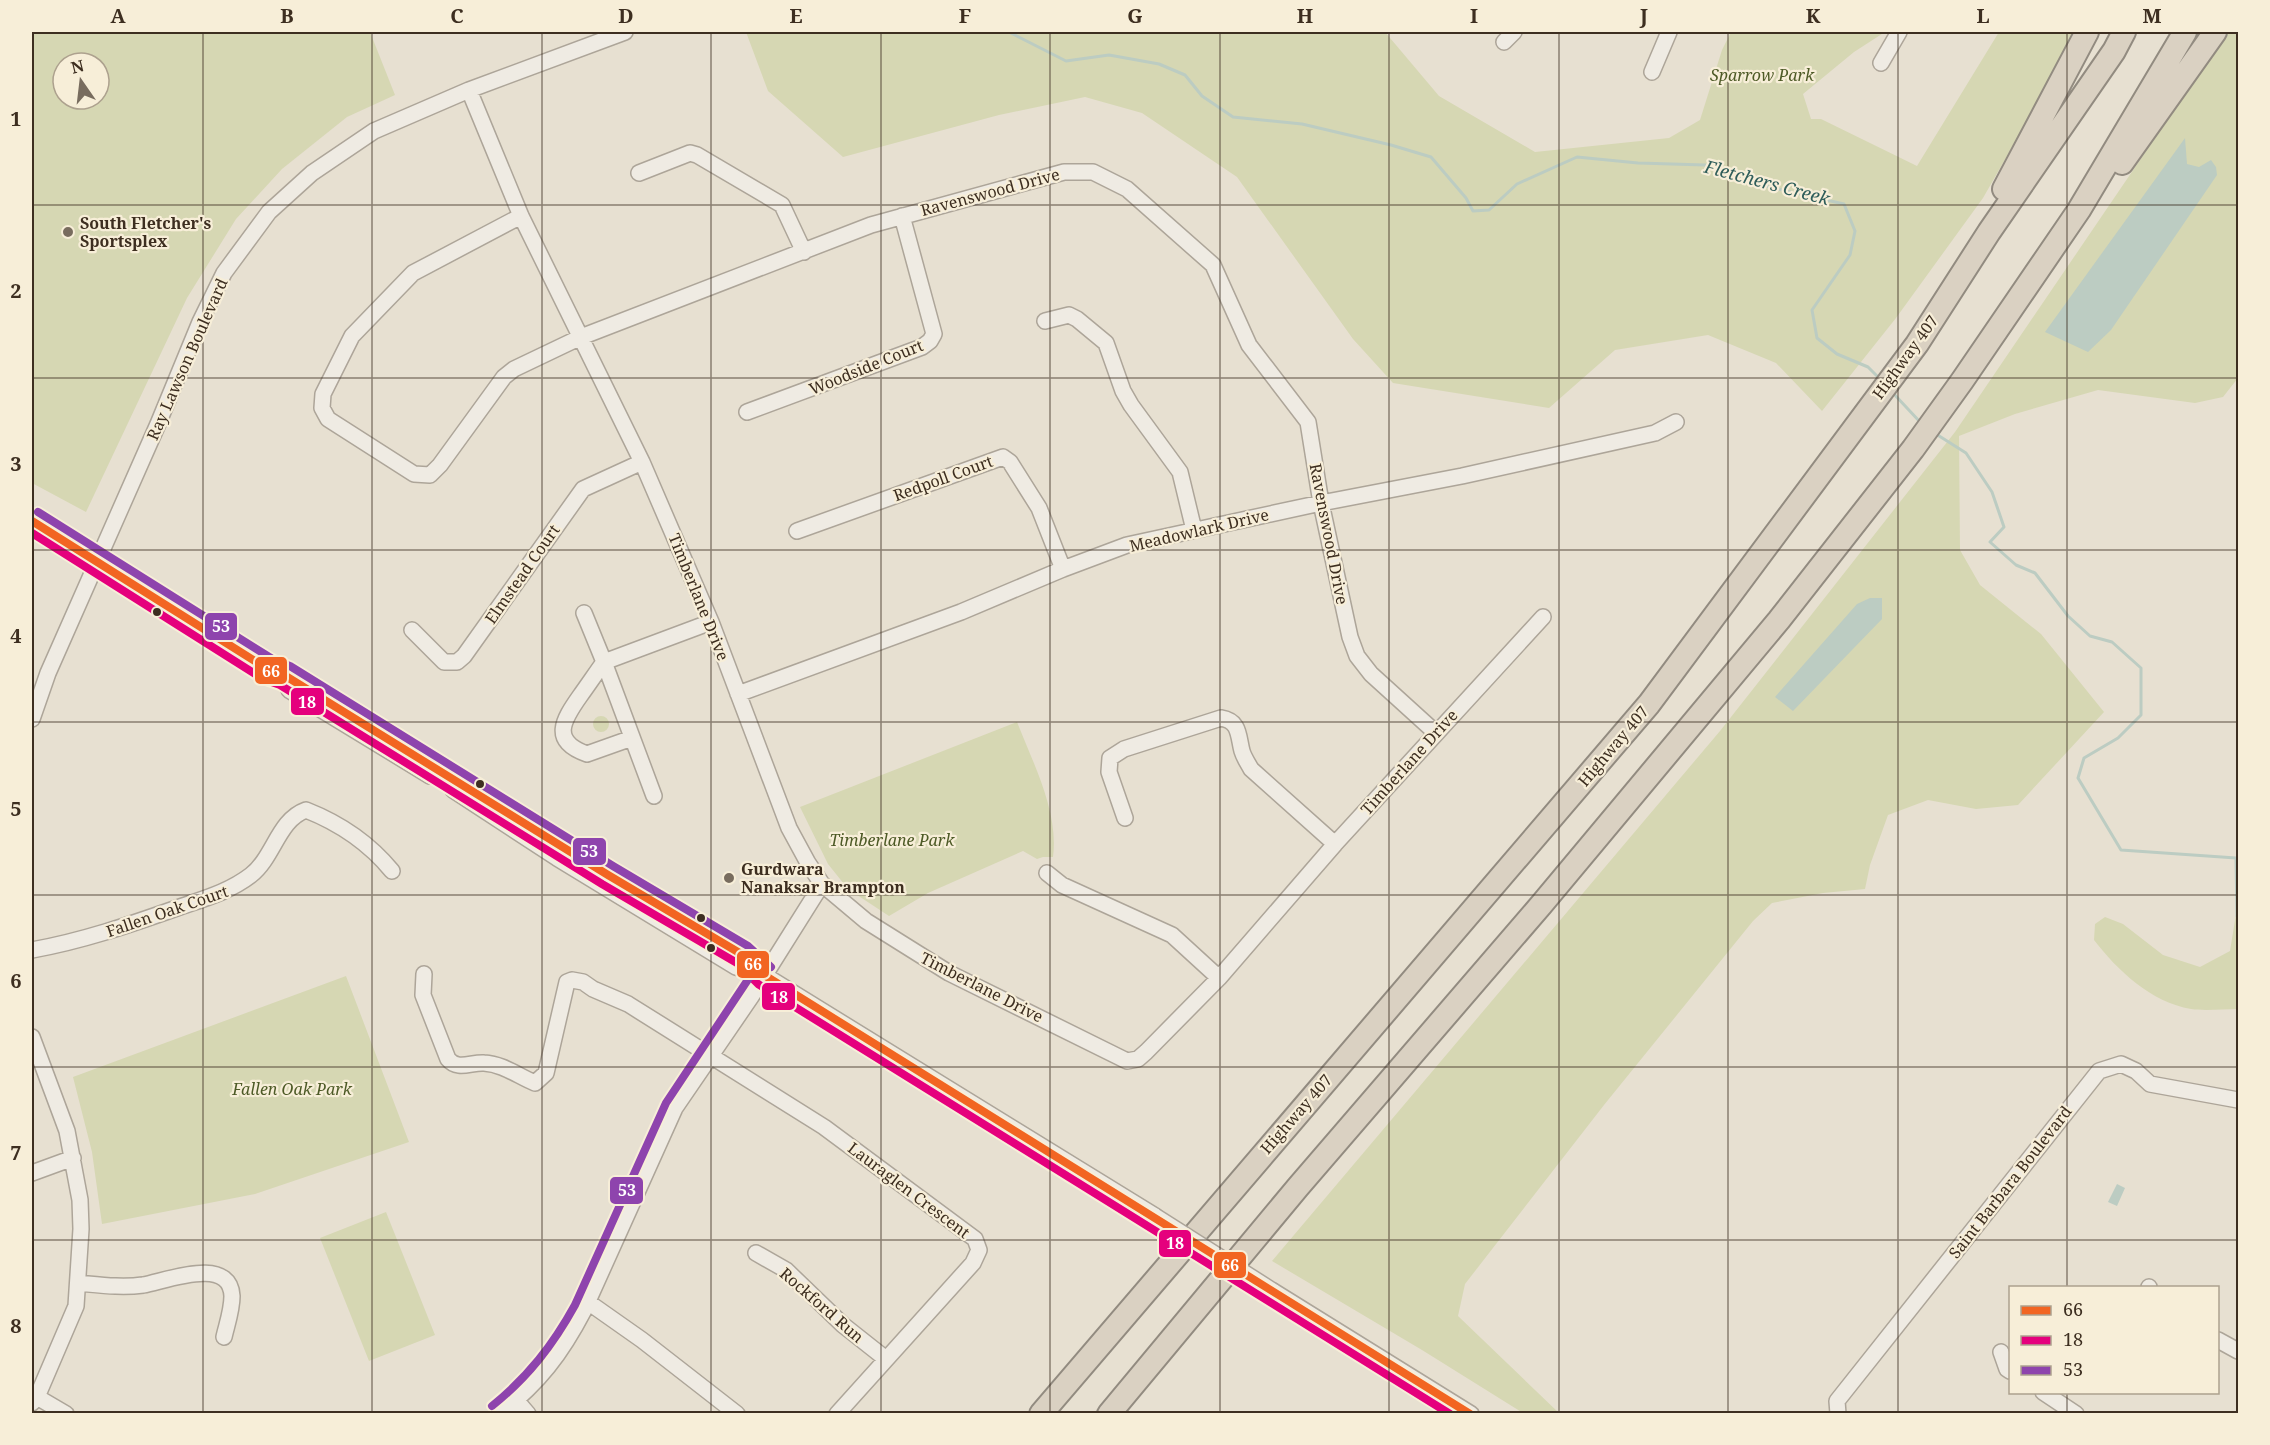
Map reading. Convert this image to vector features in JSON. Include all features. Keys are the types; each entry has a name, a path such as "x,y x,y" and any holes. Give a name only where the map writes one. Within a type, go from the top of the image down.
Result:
{"highway":[{"path":"1989,232 1998,200 2087,32"},
{"name":"Highway 407","path":"1041,1413 1648,704 1917,344 1989,232 2114,51 2124,32"},
{"path":"1109,1413 1306,1178 1541,905 1779,620 1962,381 2079,210 2185,32"},
{"path":"2079,210 2102,192 2215,32"}],"street":[{"name":"Ray Lawson Boulevard","path":"32,719 48,673 181,372 200,322 224,273 269,212 312,173 374,131 469,90 625,32"},
{"path":"1652,72 1669,32"},
{"path":"1881,63 1899,32"},
{"name":"Timberlane Drive","path":"469,90 521,216 642,462 711,622 789,828 822,884 872,926 949,973 1127,1061 1138,1059 1146,1052 1219,978 1335,844 1543,617"},
{"path":"639,173 690,153 697,155 782,206 804,252"},
{"name":"Ravenswood Drive","path":"521,216 413,273 352,336 323,394 322,408 328,419 414,474 430,475 440,465 504,377 514,369 581,337 871,225 1064,172 1093,172 1127,189 1213,266 1249,345 1308,422 1321,503 1350,636 1357,656 1371,674 1436,733"},
{"name":"Woodside Court","path":"747,412 922,347 930,341 934,334 902,216"},
{"path":"1045,321 1069,315 1106,343 1123,391 1131,405 1180,471 1194,530"},
{"name":"Meadowlark Drive","path":"738,694 962,612 1063,569 1128,545 1321,503 1462,476 1656,433 1676,422"},
{"name":"Redpoll Court","path":"797,531 1003,457 1010,462 1040,508 1063,569"},
{"name":"Elmstead Court","path":"412,630 444,662 457,662 464,656 582,489 642,462"},
{"path":"32,521 269,670 284,675 608,875 743,955 764,975 1471,1413"},
{"path":"584,613 654,796"},
{"path":"632,738 587,754 577,749 562,732 565,717 604,662 711,622"},
{"path":"1125,818 1109,772 1110,758 1124,749 1221,718 1230,719 1236,726 1242,753 1251,769 1335,844"},
{"name":"Fallen Oak Court","path":"32,950 113,931 226,892 255,872 272,852 289,820 295,814 306,810 324,817 365,843 392,870"},
{"path":"1047,873 1062,885 1172,935 1219,978"},
{"path":"499,1413 543,1375 562,1350 588,1302 675,1108 822,884"},
{"path":"424,974 423,995 448,1059 458,1066 486,1063 506,1068 535,1083 541,1079 546,1073 563,1003 563,993 567,982 572,980 583,982 592,989 628,1004 710,1056"},
{"path":"32,1037 62,1115 73,1158 81,1210 76,1306 34,1400 66,1413"},
{"name":"Lauraglen Crescent","path":"710,1056 824,1127 975,1239 980,1250 973,1263 837,1413"},
{"name":"Saint Barbara Boulevard","path":"1838,1413 1837,1401 2098,1071 2121,1064 2136,1071 2150,1084 2238,1100"},
{"path":"32,1173 73,1158"},
{"name":"Rockford Run","path":"756,1253 786,1270 843,1325 886,1359"},
{"path":"78,1283 141,1285 209,1272 226,1281 232,1293 224,1337"},
{"path":"588,1302 737,1413"},
{"path":"2219,1341 2238,1351"},
{"path":"2001,1352 2009,1370"},
{"path":"2046,1394 2076,1413"},
{"path":"516,1400 528,1413"}],"green space":[{"path":"32,32 370,32 395,95 347,117 282,169 236,219 187,298 86,512 32,483"},
{"name":"Sparrow Park","path":"746,32 1385,32 1439,96 1535,152 1669,138 1700,120 1722,50 1731,32 1885,32 1854,52 1803,94 1811,119 1821,119 1917,166 1999,32 2075,32 1983,198 1896,318 1822,411 1776,363 1708,335 1615,350 1549,408 1393,383 1353,339 1237,177 1142,113 1085,97 999,115 843,157 768,91"},
{"path":"2227,32 2238,32 2238,378 2223,397 2195,403 2098,390 2015,414 1959,436 1960,550 1980,585 2041,634 2104,712 2018,805 1976,809 1928,800 1888,815 1870,865 1865,889 1823,893 1772,903 1753,921 1604,1105 1465,1284 1458,1316 1559,1413 1523,1413 1272,1261 1720,731 1955,432"},
{"path":"598,716 604,716 609,724 607,730 598,732 593,727 593,721"},
{"name":"Timberlane Park","path":"1017,722 1048,805 1054,840 1053,857 1037,859 1023,851 928,893 889,916 848,889 828,864 800,807"},
{"path":"2238,911 2238,1009 2191,1009 2162,1000 2136,984 2094,940 2095,924 2105,917 2123,924 2163,955 2200,967 2230,951"},
{"name":"Fallen Oak Park","path":"346,976 409,1142 255,1194 102,1224 92,1152 73,1077"},
{"path":"386,1212 435,1335 369,1361 320,1238"}],"shaded area":[{"path":"2185,138 2187,164 2199,167 2211,160 2216,167 2217,175 2111,330 2088,352 2045,332"},
{"path":"1870,598 1882,598 1882,619 1793,711 1775,697 1857,604"},
{"path":"2117,1184 2125,1188 2117,1206 2108,1202"}],"waterway":[{"name":"Fletchers Creek","path":"1009,32 1066,61 1109,55 1159,64 1185,75 1202,96 1233,117 1302,124 1431,157 1466,198 1473,211 1489,210 1517,184 1577,157 1638,163 1705,165 1769,187 1844,204 1855,231 1850,255 1812,310 1817,338 1837,354 1868,367 1880,379"},
{"name":"Fletchers Creek","path":"1893,393 1921,423"},
{"name":"Fletchers Creek","path":"1936,434 1966,453 1992,492 2004,527 1990,542 2016,565 2035,573 2068,616 2090,636 2112,642 2141,668 2141,715 2118,738 2084,758 2078,778 2121,850 2236,858 2238,918"}],"transit line":[{"name":"53","path":"38,512 274,660 290,666 613,866 748,946 771,967"},
{"name":"66","path":"32,521 269,670 284,675 608,875 743,955 764,975 1470,1414"},
{"name":"18","path":"32,533 263,679 280,685 602,884 737,963 758,984 1450,1414"},
{"name":"53","path":"492,1406 528,1372 549,1347 567,1320 666,1103 755,969"}],"place":[{"name":"South Fletcher's Sportsplex","path":"68,232"},
{"name":"Gurdwara Nanaksar Brampton","path":"729,878"}]}
